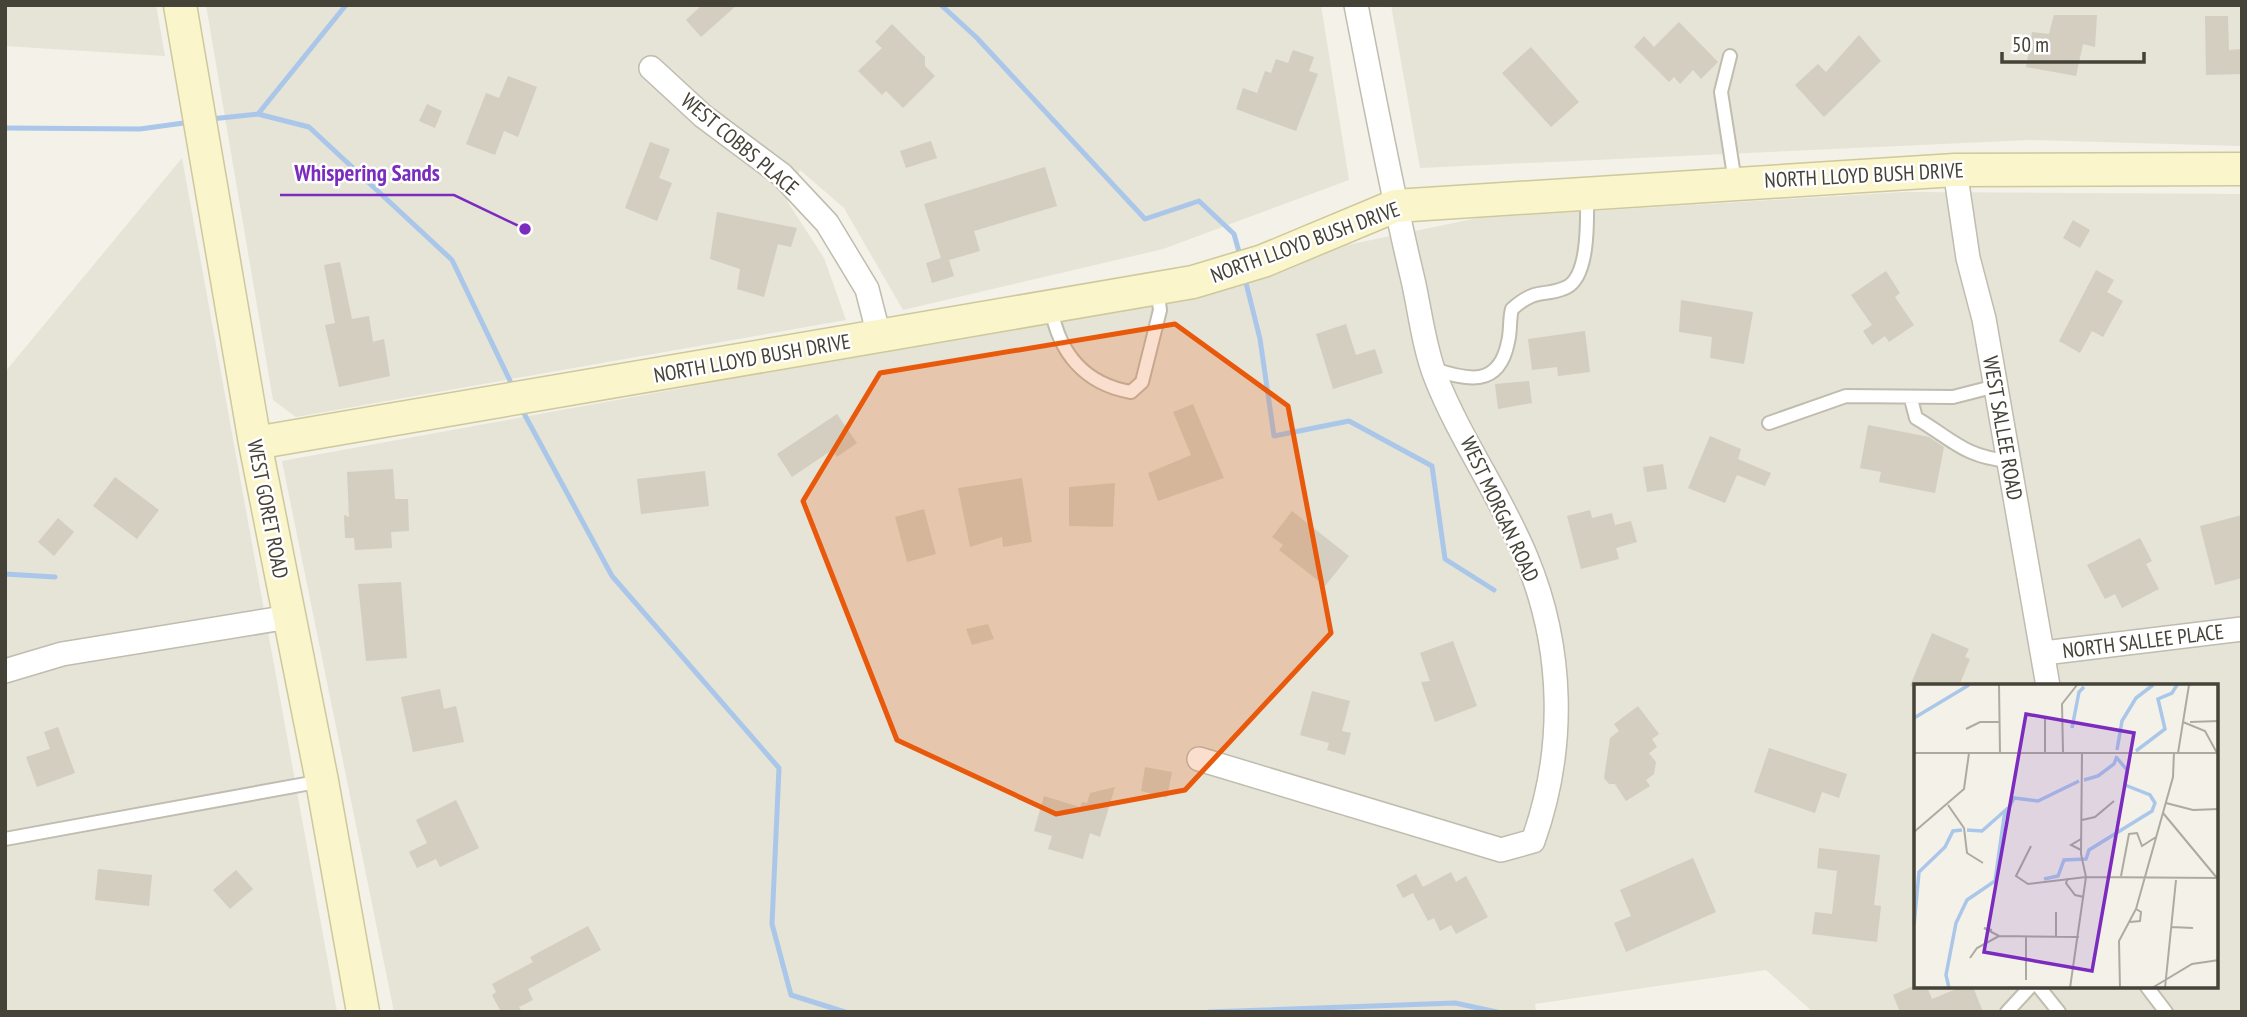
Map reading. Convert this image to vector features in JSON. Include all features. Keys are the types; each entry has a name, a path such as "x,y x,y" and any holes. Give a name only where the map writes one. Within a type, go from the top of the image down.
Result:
{"street":[{"name":"WEST GORET ROAD","path":"180,5 255,443 322,781 363,1012"},
{"name":"WEST MORGAN ROAD","path":"1199,759 1501,850 1534,841 1554,767 1558,728 1555,671 1543,608 1526,557 1434,369 1395,206 1356,5"},
{"name":"WEST COBBS PLACE","path":"651,68 703,116 782,175 827,223 867,289 879,336"},
{"name":"NORTH LLOYD BUSH DRIVE","path":"255,443 1157,289 1252,265 1395,206 1735,182 1955,170 2242,169"},
{"name":"WEST SALLEE ROAD","path":"1955,170 1968,258 1984,319 2048,684"},
{"path":"5,671 62,654 289,617"},
{"name":"NORTH SALLEE PLACE","path":"2044,653 2242,629"}],"lane":[{"path":"1730,56 1721,92 1735,182"},
{"path":"1434,369 1467,380 1484,378 1499,364 1508,342 1508,325 1513,309 1525,297 1539,291 1568,286 1578,275 1587,232 1587,192"},
{"path":"1051,308 1059,340 1074,362 1091,375 1131,393 1142,382 1160,310 1157,289"},
{"path":"1769,423 1846,397 1954,397 1996,386"},
{"path":"1911,399 1916,418 1966,452 1986,459 2008,461"},
{"path":"5,839 322,781"},
{"path":"2007,1012 2028,989"},
{"path":"2041,989 2059,1012"},
{"path":"2149,989 2166,1012"}],"highlighted area":[{"path":"1175,324 1288,406 1331,633 1185,790 1056,814 897,740 803,501 880,373"}],"shaded area":[{"path":"5,5 156,5 165,56 5,46"},
{"path":"206,5 1321,5 1349,180 1163,249 903,310 844,208 800,170 787,201 824,258 846,320 296,417 273,400"},
{"path":"1391,5 2242,5 2242,146 2028,140 1420,168"},
{"path":"182,158 337,1012 5,1012 5,372"},
{"path":"1905,192 2242,194 2242,1012 1813,1012 1766,970 1535,1004 1536,1012 394,1012 282,461 1210,292 1347,245 1478,218"}],"building":[{"path":"702,5 737,5 701,37 686,20"},
{"path":"2054,15 2097,15 2095,47 2083,44 2076,76 2026,67 2032,32 2049,34"},
{"path":"2205,16 2228,16 2229,50 2242,49 2242,74 2206,75"},
{"path":"1679,22 1718,62 1701,79 1693,70 1680,84 1674,77 1669,82 1634,47 1644,36 1654,47"},
{"path":"892,24 925,57 925,66 935,76 903,108 886,91 882,95 858,71 882,48 875,42"},
{"path":"1859,35 1881,61 1824,117 1795,85 1818,64 1826,72"},
{"path":"1531,47 1579,102 1551,127 1502,73"},
{"path":"1293,50 1314,57 1309,71 1318,74 1296,131 1236,109 1243,88 1257,93 1265,71 1271,73 1276,59 1288,63"},
{"path":"508,76 537,87 518,137 504,131 495,155 466,144 486,93 499,98"},
{"path":"427,104 442,111 435,128 419,121"},
{"path":"931,141 937,158 906,168 900,151"},
{"path":"650,142 670,149 659,178 672,183 657,221 625,208"},
{"path":"1045,167 1057,206 974,231 980,251 949,260 954,276 932,283 926,263 941,258 924,204"},
{"path":"717,212 797,228 791,247 778,244 764,297 737,289 740,269 710,259"},
{"path":"2073,220 2090,230 2080,248 2063,238"},
{"path":"340,262 352,319 369,316 373,342 384,339 390,376 339,387 325,325 335,323 324,265"},
{"path":"2096,270 2114,280 2107,292 2123,301 2103,337 2092,331 2080,353 2059,341"},
{"path":"1886,271 1900,293 1895,297 1914,325 1889,342 1885,336 1872,345 1863,331 1872,325 1851,295"},
{"path":"1681,300 1753,312 1744,364 1710,358 1712,337 1679,332"},
{"path":"1346,324 1356,355 1375,349 1383,373 1333,389 1316,334"},
{"path":"1585,331 1590,372 1558,376 1557,367 1532,370 1528,339"},
{"path":"1529,381 1532,403 1498,409 1495,384"},
{"path":"1193,404 1224,478 1158,501 1148,473 1191,455 1173,412"},
{"path":"837,414 857,443 837,457 832,450 792,477 777,454"},
{"path":"1868,425 1929,437 1944,447 1935,493 1879,482 1881,472 1860,468"},
{"path":"1710,436 1741,449 1738,459 1771,473 1765,486 1737,475 1725,503 1688,488"},
{"path":"1663,464 1667,489 1647,492 1643,467"},
{"path":"393,469 395,499 408,499 409,531 391,532 392,548 355,550 354,538 345,538 344,515 349,517 347,472"},
{"path":"705,471 709,506 641,514 637,479"},
{"path":"115,477 159,510 137,539 93,506"},
{"path":"1022,478 1032,542 1003,547 1002,537 970,547 958,488"},
{"path":"1115,483 1113,527 1069,526 1069,487"},
{"path":"924,509 936,554 907,562 895,517"},
{"path":"1590,510 1592,518 1612,513 1615,525 1631,521 1637,542 1616,548 1619,559 1581,569 1567,516"},
{"path":"1292,511 1349,556 1325,586 1279,550 1283,545 1272,537"},
{"path":"2242,515 2242,578 2215,585 2200,526"},
{"path":"58,518 74,532 54,556 38,542"},
{"path":"2140,538 2152,561 2146,564 2159,589 2122,608 2115,594 2105,599 2087,565"},
{"path":"401,582 407,658 366,661 358,584"},
{"path":"988,624 994,639 972,645 966,629"},
{"path":"1932,633 1969,649 1965,657 1970,659 1960,684 1910,686"},
{"path":"1453,641 1477,706 1435,722 1421,682 1430,681 1420,653"},
{"path":"440,689 444,709 456,706 464,742 413,752 401,697"},
{"path":"1312,691 1350,701 1342,731 1351,733 1345,755 1327,750 1329,743 1300,735"},
{"path":"1638,706 1659,734 1652,739 1657,747 1649,753 1656,762 1654,774 1646,780 1650,786 1626,801 1615,784 1609,784 1604,778 1610,738 1619,731 1614,724"},
{"path":"58,727 75,773 37,787 26,757 50,749 44,732"},
{"path":"1769,748 1847,774 1839,798 1822,792 1815,813 1754,792"},
{"path":"1145,767 1172,772 1167,798 1141,791"},
{"path":"1115,787 1100,837 1090,833 1083,859 1048,849 1052,836 1034,831 1044,796 1080,807 1082,802 1087,803 1090,793"},
{"path":"456,800 479,848 440,867 436,859 417,868 409,852 427,843 416,820"},
{"path":"1819,848 1880,855 1874,905 1881,906 1877,942 1812,934 1815,912 1832,914 1837,871 1817,868"},
{"path":"1693,858 1716,912 1626,952 1614,923 1631,916 1620,890"},
{"path":"98,869 152,875 149,906 95,900"},
{"path":"236,870 253,889 230,909 213,890"},
{"path":"1451,872 1456,882 1466,876 1488,917 1456,934 1451,925 1440,931 1434,918 1428,921 1413,893 1403,898 1396,885 1416,874 1423,887"},
{"path":"588,926 601,950 528,989 533,1000 519,1007 522,1012 501,1012 492,995 496,992 492,984 533,962 530,957"},
{"path":"1914,987 1928,989 1932,999 1956,989 1974,989 1983,1012 1900,1012 1893,995"}],"waterway":[{"path":"258,114 346,5"},
{"path":"941,5 976,37 1145,219 1199,201 1234,234 1241,259"},
{"path":"211,119 258,114 309,127 452,260 514,389"},
{"path":"5,128 140,129 191,122"},
{"path":"1245,279 1260,339 1274,436 1349,421 1432,466 1445,559 1494,590"},
{"path":"521,408 612,576 779,768 772,924 791,995 845,1012"},
{"path":"5,574 55,577"},
{"path":"1209,1012 1455,1003 1497,1012"}],"place":[{"name":"Whispering Sands","path":"525,229"}]}
